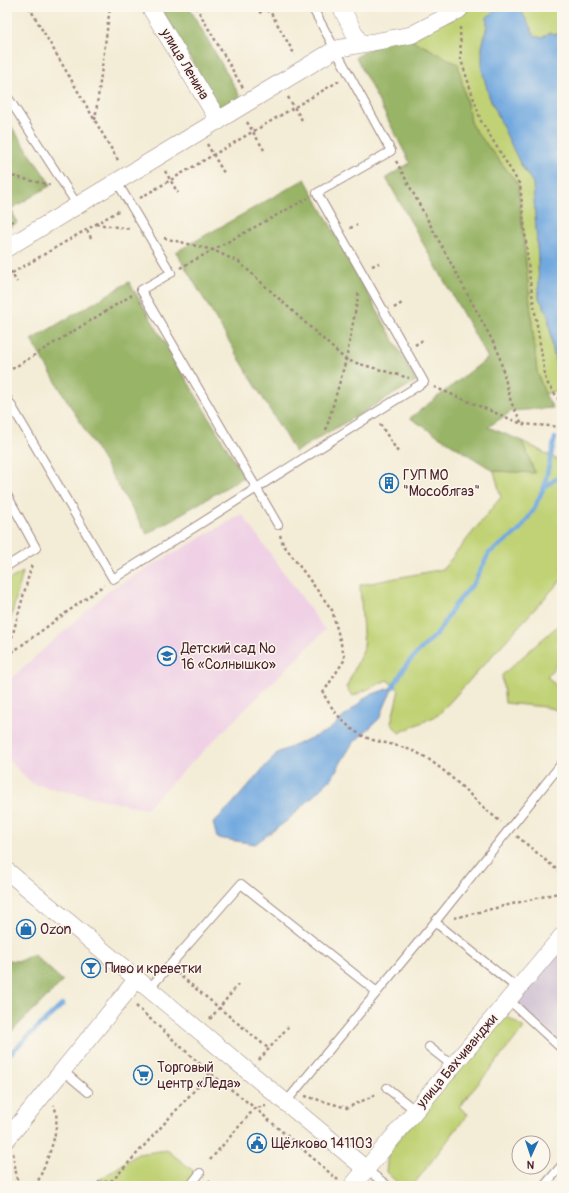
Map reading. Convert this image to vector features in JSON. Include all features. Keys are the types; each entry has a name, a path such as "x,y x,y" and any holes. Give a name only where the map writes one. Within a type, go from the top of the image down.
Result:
{"street":[{"name":"улица Ленина","path":"150,7 219,121"},
{"path":"341,7 360,44"},
{"path":"7,248 76,202 122,179 219,121 247,109 303,69 336,49 411,35 459,10"},
{"path":"7,871 143,984 290,1097 367,1170"},
{"name":"улица Бахчиванджи","path":"345,1183 367,1170 562,936"},
{"path":"8,1137 124,995 143,984"}],"lane":[{"path":"7,398 113,579 424,382 317,193 391,151 312,7"},
{"path":"7,96 76,202"},
{"path":"122,179 130,204 171,273 141,290 278,525"},
{"path":"7,495 36,548 7,566"},
{"path":"290,1097 435,922 562,764"},
{"path":"143,984 169,966 241,884 377,992"},
{"path":"435,922 513,994 562,1049"},
{"path":"429,1047 453,1066"},
{"path":"62,1070 88,1092"},
{"path":"387,1088 416,1110"},
{"path":"544,1186 562,1165"},
{"path":"367,1170 388,1186"},
{"path":"190,1186 200,1173"}],"path":[{"path":"29,7 95,121 122,179"},
{"path":"95,121 110,7"},
{"path":"196,7 247,109 253,132 264,150"},
{"path":"261,7 271,13 303,69"},
{"path":"259,13 271,7"},
{"path":"459,10 461,60 481,121 520,185 530,281 546,381 559,400 562,400"},
{"path":"7,276 349,74"},
{"path":"285,91 302,120"},
{"path":"204,140 224,173"},
{"path":"391,151 498,351 511,402 522,424"},
{"path":"162,166 178,193"},
{"path":"7,175 50,185 76,202"},
{"path":"171,273 317,193"},
{"path":"96,224 135,229 213,250 239,262 346,360 424,382 522,424 562,427"},
{"path":"86,230 91,238"},
{"path":"7,266 16,282"},
{"path":"322,447 346,360 362,272"},
{"path":"7,372 141,290"},
{"path":"374,414 398,452"},
{"path":"278,525 283,544 332,610 346,659 323,693 335,714 358,733 372,740 396,744 417,752 435,763 562,874"},
{"path":"7,656 36,548"},
{"path":"7,656 113,579"},
{"path":"435,922 562,892"},
{"path":"169,966 269,1049"},
{"path":"208,1022 238,986"},
{"path":"124,995 210,1073 255,1108 345,1183"},
{"path":"257,1062 288,1027"},
{"path":"94,1186 99,1182 113,1180 210,1073"},
{"path":"36,1186 55,1138 56,1111 48,1088"},
{"path":"290,1097 347,1108 387,1088"},
{"path":"210,1160 255,1108"},
{"path":"8,1137 18,1186"},
{"path":"99,1182 105,1186"}],"shaded area":[{"name":"Детский сад № 16 «Солнышко»","path":"242,514 325,630 145,809 33,784 7,759 7,682 111,589"},
{"path":"562,941 562,1043 513,1000"}],"green space":[{"path":"160,7 189,7 241,98 221,110"},
{"path":"481,7 501,7 487,18 487,26 482,48 489,96 520,163 533,183 539,298 548,314 557,368 562,375 562,389 545,394 537,372 518,184 472,126 458,65 412,40 459,10"},
{"path":"519,7 562,7 562,35 549,33 542,38 535,36"},
{"path":"389,38 412,40 458,64 472,126 518,184 537,372 545,394 553,408 512,411 488,427 522,441 535,473 494,471 410,418 488,358 386,178 410,163 356,57"},
{"path":"7,120 51,185 11,209 17,223 7,229"},
{"path":"305,179 416,381 295,452 176,252"},
{"path":"129,282 244,477 147,534 31,340"},
{"path":"522,441 562,462 562,579 438,715 399,733 391,723 399,690 387,680 353,696 346,688 364,648 360,585 443,569 501,497 494,471 535,473"},
{"path":"23,572 7,633 7,581"},
{"path":"562,622 562,659 547,676 562,692 562,711 545,707 505,703 502,675"},
{"path":"33,954 63,981 7,1036 7,960 20,961"},
{"path":"507,1016 524,1028 459,1107 468,1114 414,1184 401,1186 386,1172 388,1153 498,1018"},
{"path":"167,1150 196,1173 185,1186 90,1186 138,1154"}],"water":[{"path":"501,7 519,7 535,36 542,38 549,33 562,35 562,375 557,368 548,314 539,298 533,183 520,163 489,96 482,70 482,48 487,26 487,17"},
{"path":"393,687 379,719 352,744 331,779 288,820 255,844 217,838 213,823 233,803 277,753 329,730 367,696"}],"waterway":[{"path":"393,687 406,665 437,634 455,605 474,583 489,553 518,532 533,511 544,487 555,438"},
{"path":"544,487 562,475"},
{"path":"7,1056 63,1004"}],"place":[{"name":"ГУП МО \"Мособлгаз\"","path":"389,483"},
{"name":"Детский сад № 16 «Солнышко»","path":"167,656"},
{"name":"Ozon","path":"26,929"},
{"name":"Пиво и креветки","path":"91,968"},
{"name":"Торговый центр «Леда»","path":"143,1075"},
{"name":"Щёлково 141103","path":"257,1143"}]}
